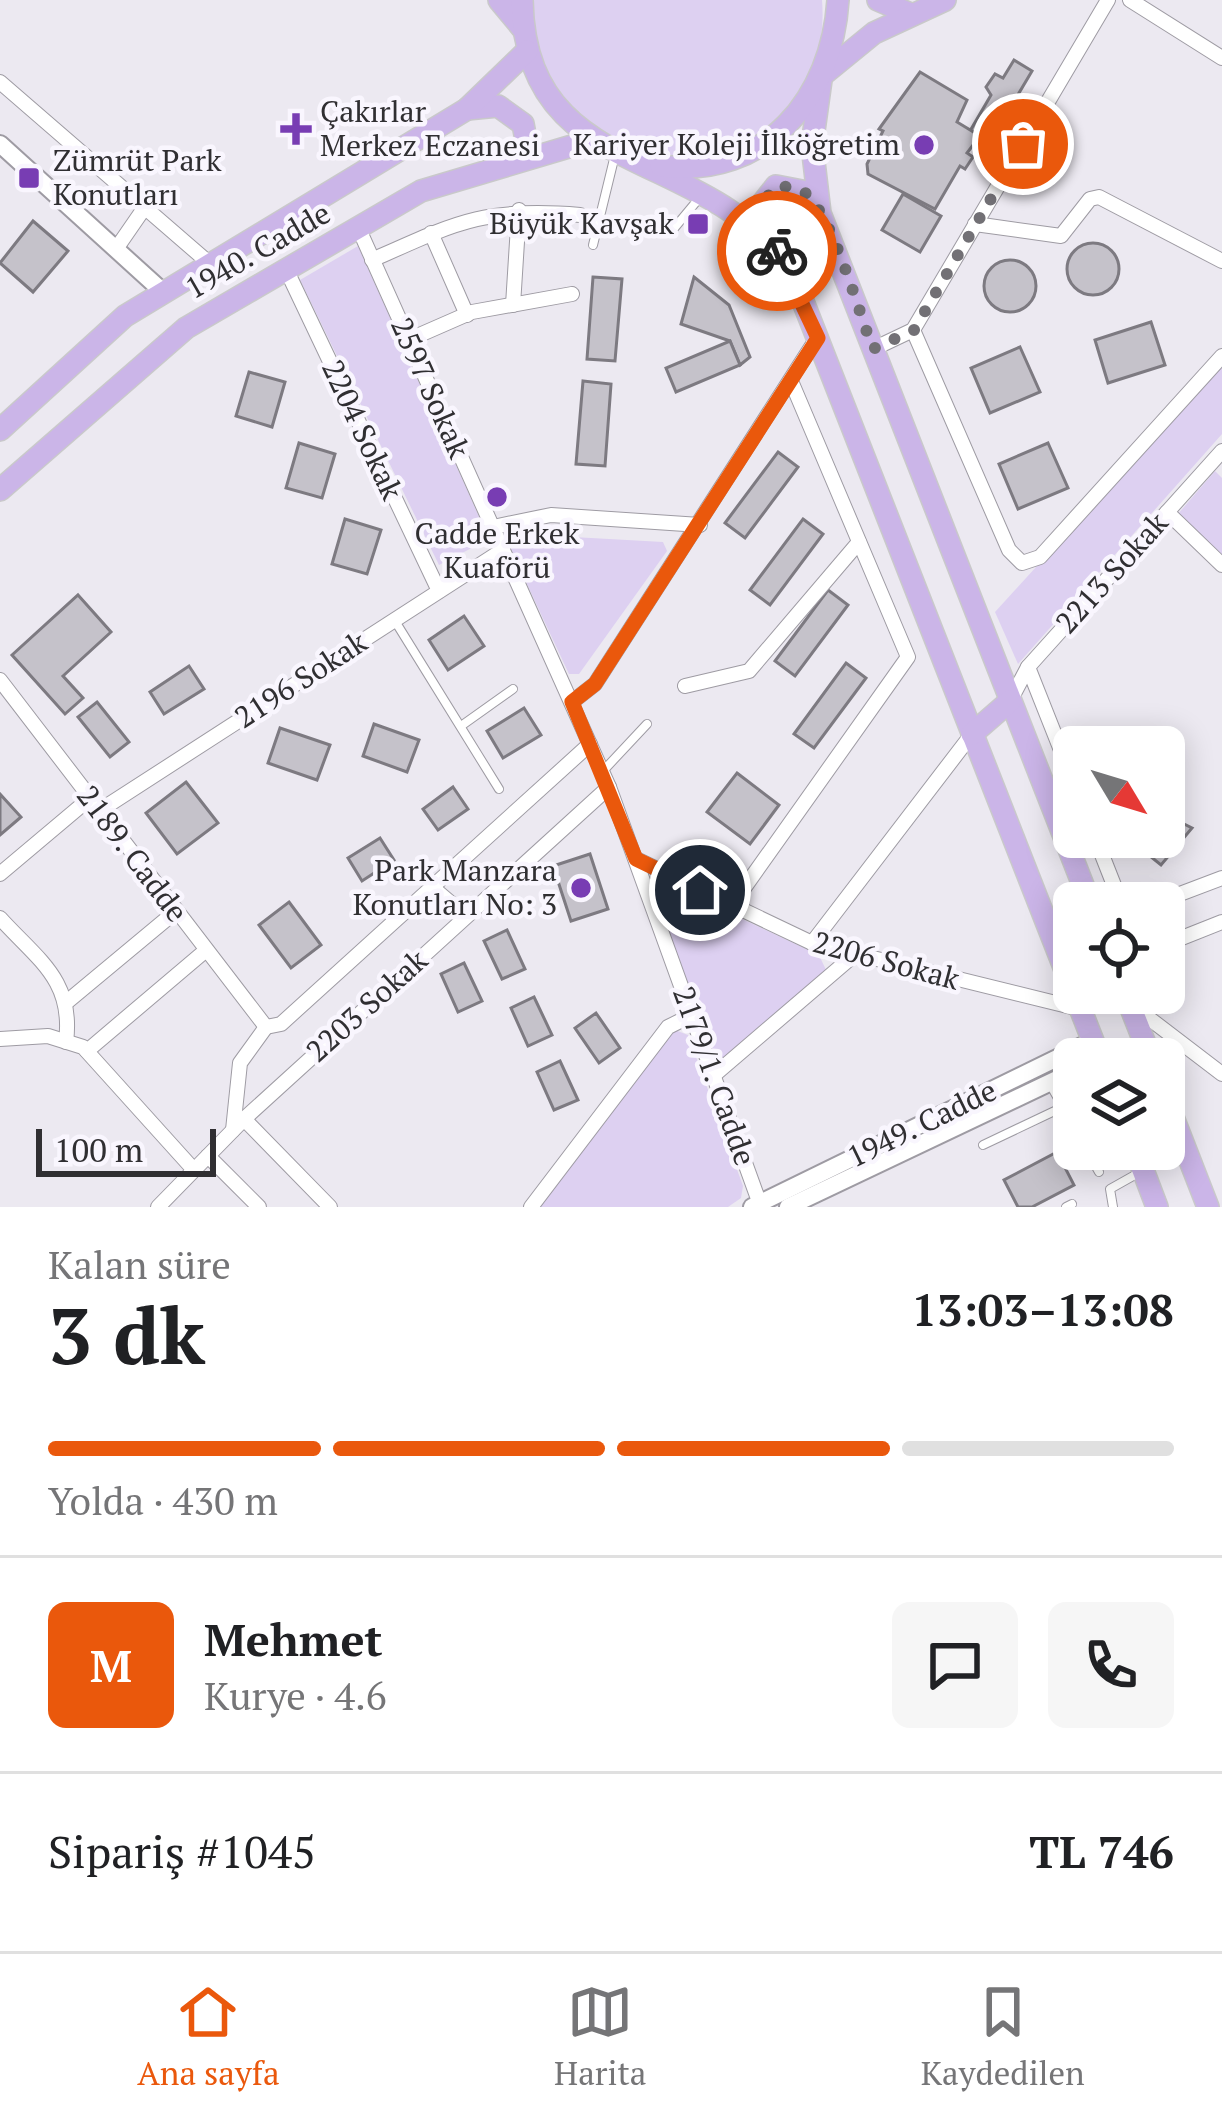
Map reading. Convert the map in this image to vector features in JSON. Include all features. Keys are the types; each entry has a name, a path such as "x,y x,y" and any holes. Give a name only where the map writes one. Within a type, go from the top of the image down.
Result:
{"main road":[{"path":"499,0 525,40 541,86 563,116 616,153 704,192 764,237 790,271 1053,941"},
{"path":"523,0 525,40"},
{"path":"838,0 836,37 823,76 812,145 820,213 1082,882"},
{"path":"878,0 908,13"},
{"path":"642,163 695,166 746,152 790,123 823,76 908,13 945,0"},
{"name":"1940. Cadde","path":"0,430 101,335 162,291 467,110 525,40"},
{"path":"467,110 498,106 523,124 526,140 519,153 494,170"},
{"name":"1940. Cadde","path":"0,490 153,351 286,269 421,191 592,140"},
{"path":"764,237 758,209 776,186 802,191 820,213"},
{"path":"972,734 1010,700"},
{"path":"1185,1148 1208,1207"},
{"path":"1143,1170 1157,1207"}],"street":[{"path":"873,349 914,330 1108,0"},
{"path":"1130,0 1222,58"},
{"path":"0,82 209,263"},
{"path":"0,144 162,291"},
{"path":"976,224 1054,237 1067,230 1090,199 1099,197 1222,261"},
{"path":"116,249 145,207"},
{"path":"372,260 431,233 519,210 580,215"},
{"path":"513,305 519,210"},
{"name":"2597 Sokak","path":"358,227 503,550"},
{"path":"431,233 466,315"},
{"name":"2204 Sokak","path":"286,269 439,591"},
{"path":"408,340 466,315 572,294"},
{"path":"914,330 1009,550 1022,563 1040,557 1222,356"},
{"path":"572,702 595,684 818,338"},
{"path":"732,905 908,657 791,381"},
{"name":"2213 Sokak","path":"1010,700 1028,667 1219,460"},
{"path":"1167,512 1222,565"},
{"path":"493,527 551,515 700,525"},
{"path":"685,686 749,670 860,542"},
{"name":"2196 Sokak","path":"0,874 94,805 503,550"},
{"name":"2179/1. Cadde","path":"503,550 606,780 757,1206"},
{"path":"1028,667 1053,730"},
{"name":"2189. Cadde","path":"0,680 266,1027"},
{"path":"812,943 972,734"},
{"name":"2203 Sokak","path":"266,1027 280,1024 590,743"},
{"name":"2203 Sokak","path":"238,1124 466,916 606,780"},
{"name":"2206 Sokak","path":"636,859 812,943 1053,1004"},
{"path":"1185,892 1222,878"},
{"path":"432,887 466,916"},
{"path":"68,1001 175,912"},
{"path":"0,918 52,975 68,1001 65,1042"},
{"path":"1185,937 1222,922"},
{"path":"87,1051 205,951"},
{"path":"713,1076 853,956"},
{"path":"1147,1014 1222,1074"},
{"path":"531,1207 664,1032 692,1016"},
{"path":"158,1207 238,1124 239,1064 266,1027"},
{"path":"0,1039 48,1036 87,1051 194,1170"},
{"name":"1949. Cadde","path":"757,1206 1053,1073"},
{"name":"1949. Cadde","path":"788,1207 1053,1081"},
{"path":"238,1124 330,1207"},
{"path":"208,1156 259,1207"}],"lane":[{"path":"593,245 616,153"},
{"path":"671,232 704,192"},
{"path":"394,620 499,789"},
{"path":"461,727 513,689"},
{"path":"606,780 647,724"},
{"path":"1049,1083 1053,1090"},
{"path":"983,1145 1053,1112"},
{"path":"1113,1207 1108,1196 1129,1170"}],"shaded area":[{"path":"532,0 822,0 817,58 793,104 756,136 710,153 661,155 612,140 570,107 538,55"},
{"path":"358,246 489,539 439,565 300,280"},
{"path":"1222,363 1222,434 1018,664 995,612"},
{"path":"1215,471 1222,478 1222,555 1178,514"},
{"path":"537,535 663,542 667,551 579,674 569,674 510,548"},
{"path":"653,877 819,955 826,970 724,1058 713,1057 649,881"},
{"path":"675,1030 688,1035 743,1186 741,1198 728,1207 537,1207"}],"building":[{"path":"1014,60 1032,71 990,142 970,131 991,95 986,87 995,74 1003,78"},
{"name":"Kariyer Koleji İlköğretim","path":"920,72 967,100 957,122 980,136 967,153 973,157 965,169 960,166 935,209 868,174 867,164 883,131 879,129"},
{"path":"903,194 941,216 920,252 882,230"},
{"path":"33,221 68,251 33,292 0,263"},
{"path":"1093,243 1111,251 1119,269 1111,287 1093,295 1075,287 1067,269 1075,251"},
{"path":"1010,260 1028,268 1036,286 1028,304 1010,312 992,304 984,286 992,268"},
{"path":"593,277 622,279 615,361 587,359"},
{"path":"694,277 729,305 750,357 740,365 730,341 681,324"},
{"path":"1151,322 1165,365 1108,383 1095,340"},
{"path":"730,341 740,365 676,392 666,368"},
{"path":"1020,347 1040,392 990,413 971,368"},
{"path":"249,372 285,382 272,427 236,416"},
{"path":"583,381 611,384 605,466 576,464"},
{"path":"299,443 335,454 322,498 286,488"},
{"path":"1048,443 1068,488 1018,509 999,464"},
{"path":"778,452 798,467 745,538 725,523"},
{"path":"345,519 381,530 367,574 332,564"},
{"path":"803,519 823,534 770,605 750,590"},
{"path":"828,590 848,605 795,676 775,661"},
{"path":"78,595 111,632 63,676 83,698 65,714 12,655"},
{"path":"464,616 484,646 448,670 429,640"},
{"path":"846,663 866,678 814,748 794,734"},
{"path":"189,666 204,689 164,714 150,692"},
{"path":"97,702 129,742 110,757 78,717"},
{"path":"524,708 541,735 503,758 487,731"},
{"path":"374,724 419,740 407,772 363,756"},
{"path":"280,728 330,745 317,780 268,763"},
{"path":"737,773 779,805 750,844 707,812"},
{"path":"186,782 218,823 177,854 146,813"},
{"path":"453,787 468,809 438,830 423,809"},
{"path":"0,794 21,817 0,835"},
{"path":"380,838 394,860 362,881 348,858"},
{"name":"Park Manzara Konutları No: 3","path":"590,854 608,909 571,921 553,866"},
{"path":"289,902 321,945 291,968 259,925"},
{"path":"507,930 525,969 502,979 484,941"},
{"path":"464,963 482,1001 458,1012 441,974"},
{"path":"534,997 552,1035 528,1046 511,1008"},
{"path":"596,1013 620,1048 599,1063 575,1028"},
{"path":"560,1061 578,1100 554,1110 537,1072"},
{"path":"1053,1154 1053,1170 1066,1170 1074,1185 1032,1207 1018,1207 1004,1180"}],"way so far":[{"path":"777,251 764,237 758,209 776,186 791,187 802,191 820,213 873,349 914,330 1023,144"}],"place":[{"name":"Çakırlar Merkez Eczanesi","path":"296,129"},
{"name":"Kariyer Koleji İlköğretim","path":"924,145"},
{"name":"Zümrüt Park Konutları","path":"29,178"},
{"name":"Büyük Kavşak","path":"698,224"},
{"name":"Cadde Erkek Kuaförü","path":"497,497"},
{"name":"Park Manzara Konutları No: 3","path":"581,888"}],"route":[{"path":"700,890 636,859 572,702 595,684 818,338 777,251"}]}
